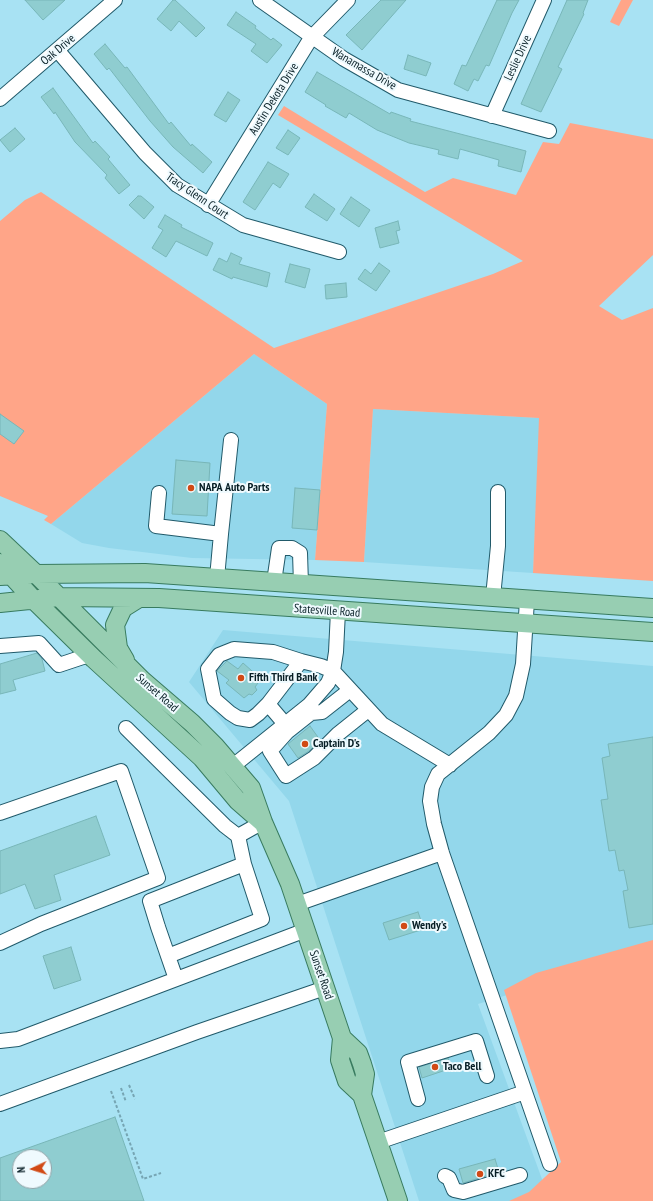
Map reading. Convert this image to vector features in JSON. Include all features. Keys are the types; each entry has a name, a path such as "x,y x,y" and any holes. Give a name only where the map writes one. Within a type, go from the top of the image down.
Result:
{"main road":[{"name":"Sunset Road","path":"0,540 60,597 129,668 192,723 233,766 251,788 263,822 283,865 342,1038 358,1053 362,1064 365,1074 362,1095 378,1142 394,1200"},
{"name":"Sunset Road","path":"0,563 6,576 33,599 130,694 202,758 238,802 263,822"},
{"name":"Statesville Road","path":"6,576 36,574 144,573 653,608"},
{"name":"Statesville Road","path":"0,603 60,597 140,598 653,632"},
{"path":"129,668 118,648 114,625 123,608 140,598"}],"street":[{"name":"Oak Drive","path":"0,99 58,51 115,0"},
{"name":"Wanamassa Drive","path":"260,0 311,38 398,90 549,132"},
{"name":"Austin Dekota Drive","path":"208,205 311,38 348,0"},
{"name":"Leslie Drive","path":"492,116 544,0"},
{"name":"Tracy Glenn Court","path":"58,51 160,170 177,185 243,225 339,252"},
{"path":"217,578 231,440"},
{"path":"493,597 498,546 498,492"},
{"path":"159,493 156,526 221,534"},
{"path":"274,582 279,548 292,548 300,553 301,584"},
{"path":"527,600 524,624 523,664 516,696 506,715 489,733 438,774 432,787 430,800 434,824 442,853 550,1164"},
{"path":"233,766 320,694 328,683 333,671 336,652 338,611"},
{"path":"0,646 39,643 59,665 89,654"},
{"path":"301,661 268,704 250,720 238,718 230,713 214,698 208,669 219,655 234,649 273,652 333,671 382,724 450,765"},
{"path":"350,690 322,712 311,713 288,732 270,751 286,776 314,758 338,734 368,710"},
{"path":"268,704 285,724"},
{"path":"126,728 225,826 238,836 244,864 262,919 168,956"},
{"path":"0,813 121,771 158,878 41,924 0,943"},
{"path":"238,836 263,822"},
{"path":"297,904 442,853"},
{"path":"176,979 150,901 244,864"},
{"path":"0,1041 18,1039 306,930"},
{"path":"0,1104 197,1032 325,988"},
{"path":"418,1099 408,1062 476,1041 487,1076"},
{"path":"378,1142 526,1092"},
{"path":"445,1176 449,1178 454,1190 463,1192 520,1175"}],"path":[{"path":"130,1085 135,1099"},
{"path":"121,1088 126,1102"},
{"path":"111,1091 143,1179 161,1173"}],"shaded area":[{"path":"621,0 633,0 619,26 610,22"},
{"path":"284,106 425,192 453,178 516,195 543,142 559,144 570,123 653,139 653,255 599,306 622,320 653,308 653,581 533,573 539,418 373,409 364,562 315,560 327,404 254,354 51,524 44,520 48,516 0,496 0,221 25,200 41,192 274,348 493,274 523,261 278,115"},
{"path":"254,354 327,404 315,560 192,558 109,548 82,543 51,524"},
{"path":"373,409 540,418 533,573 364,562"},
{"path":"223,630 653,666 653,950 478,1004 550,1201 419,1201 289,801 189,682"},
{"path":"653,940 653,1201 509,1201 529,1192 561,1162 504,990 536,973"}],"building":[{"path":"25,0 65,0 43,20"},
{"path":"173,0 175,0 205,28 196,37 179,21 171,31 157,19"},
{"path":"381,0 406,0 362,50 346,35"},
{"path":"497,0 519,0 489,66 486,65 478,81 474,79 468,91 454,84 462,65 466,66"},
{"path":"567,0 588,0 583,13 584,14 558,67 562,69 541,112 521,104"},
{"path":"236,12 256,26 255,28 271,40 273,38 282,45 267,63 251,51 256,44 227,25"},
{"path":"105,44 125,68 127,67 169,124 171,122 191,146 192,144 212,162 203,173 173,147 150,121 109,68 107,70 94,54"},
{"path":"408,55 431,63 426,76 404,69"},
{"path":"317,72 390,114 391,112 411,119 410,121 526,151 521,172 498,166 499,160 460,149 458,159 438,154 439,150 409,143 377,130 349,113 346,118 305,92"},
{"path":"53,88 93,143 95,141 110,157 108,159 130,185 119,194 105,178 107,175 75,142 55,112 54,114 41,97"},
{"path":"228,92 240,100 226,122 214,115"},
{"path":"15,128 25,139 10,152 0,140"},
{"path":"288,130 300,138 288,155 276,148"},
{"path":"268,162 289,174 280,188 273,183 255,210 243,202"},
{"path":"314,194 335,209 327,221 305,207"},
{"path":"138,196 141,196 154,207 144,219 129,205"},
{"path":"351,197 370,210 359,227 340,214"},
{"path":"165,215 182,225 181,227 213,243 207,256 176,241 166,257 152,248 163,230 158,227"},
{"path":"398,221 400,230 396,231 399,243 380,248 375,228"},
{"path":"231,253 242,258 239,264 270,273 267,287 233,277 232,279 213,270 219,258 227,262"},
{"path":"379,263 390,271 376,291 358,279 365,269 371,274"},
{"path":"290,264 310,269 305,288 285,282"},
{"path":"346,283 347,297 326,299 325,285"},
{"path":"0,414 24,431 14,444 0,434"},
{"name":"NAPA Auto Parts","path":"176,460 210,463 207,516 172,514"},
{"path":"295,488 320,490 317,530 292,528"},
{"path":"37,653 42,659 45,671 13,680 16,690 0,694 0,664"},
{"path":"227,661 238,669 243,663 261,679 255,687 257,690 252,695 249,694 244,698 226,683 229,680 217,671"},
{"name":"Captain D's","path":"310,726 320,740 309,751 298,758 288,744"},
{"path":"653,737 653,924 629,928 623,891 628,890 624,870 619,871 615,850 609,851 601,800 608,799 602,758 610,756 608,744"},
{"path":"96,816 110,855 54,875 61,900 35,909 25,884 0,894 0,851"},
{"name":"Wendy's","path":"418,912 424,929 389,940 383,923"},
{"path":"71,947 81,980 54,989 43,956"},
{"name":"Taco Bell","path":"448,1058 452,1068 422,1078 419,1067"},
{"path":"115,1117 144,1201 0,1201 0,1158 12,1154 12,1189 52,1189 52,1149 25,1149"},
{"name":"KFC","path":"495,1159 499,1172 463,1183 459,1169"}],"place":[{"name":"NAPA Auto Parts","path":"191,488"},
{"name":"Fifth Third Bank","path":"241,678"},
{"name":"Captain D's","path":"305,744"},
{"name":"Wendy's","path":"404,926"},
{"name":"Taco Bell","path":"435,1067"},
{"name":"KFC","path":"480,1174"}]}
